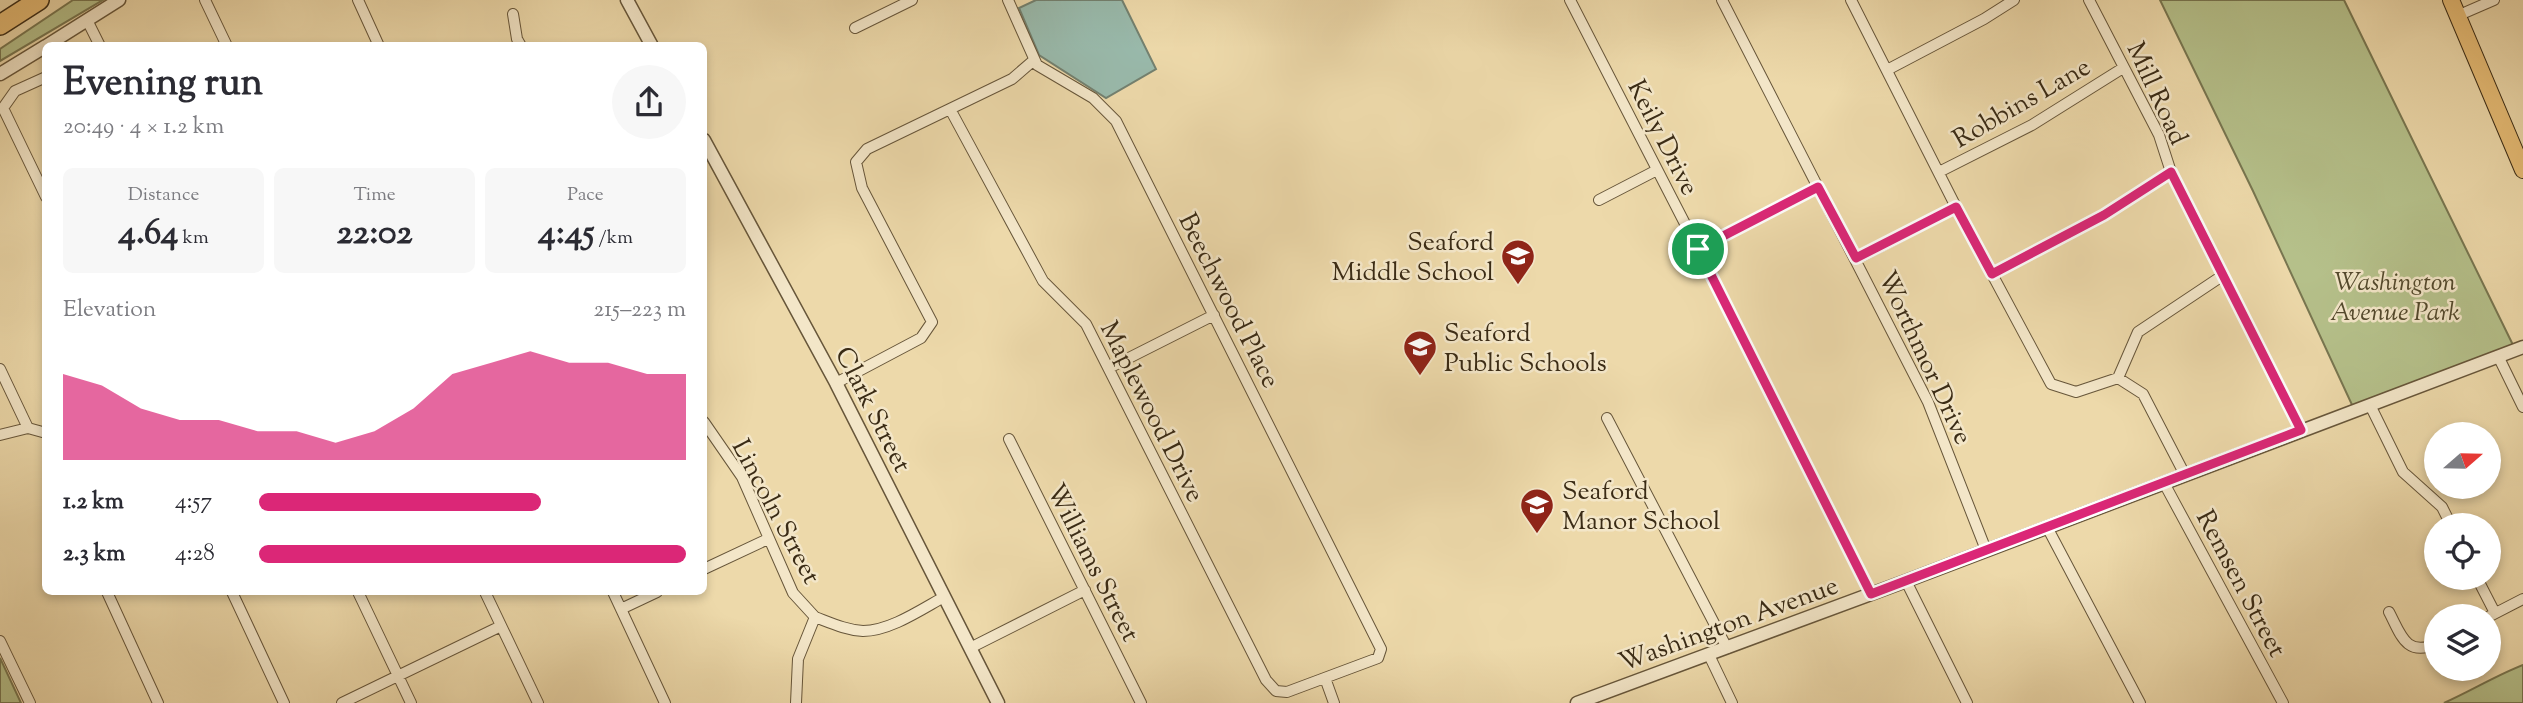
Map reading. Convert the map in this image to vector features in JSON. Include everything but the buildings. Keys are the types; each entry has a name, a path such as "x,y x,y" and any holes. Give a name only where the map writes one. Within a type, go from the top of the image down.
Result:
{"highway":[{"path":"0,25 39,0"}],"main road":[{"path":"2451,0 2523,170"}],"street":[{"path":"52,42 119,0"},
{"path":"205,0 225,42"},
{"path":"358,0 377,42"},
{"path":"627,0 650,42"},
{"path":"855,28 899,3 912,0"},
{"path":"836,383 921,338 932,322 862,188 856,162 867,149 1012,79 1034,60 1008,0"},
{"name":"Worthmor Drive","path":"1722,0 1928,402 1986,550"},
{"path":"1851,0 1956,207 2051,384 2076,392 2118,378 2138,332 2222,276"},
{"path":"1887,70 1984,19 2014,0"},
{"name":"Mill Road","path":"2089,0 2159,135 2171,172 2301,430"},
{"path":"2457,16 2494,0"},
{"name":"Keily Drive","path":"1573,1 1871,594"},
{"path":"513,14 519,42"},
{"path":"87,20 98,42"},
{"path":"0,74 42,48"},
{"name":"Beechwood Place","path":"1034,60 1037,65 1093,98 1116,121 1381,649 1378,658 1325,678"},
{"name":"Robbins Lane","path":"1939,172 2032,125 2123,68"},
{"path":"42,79 15,91 4,108 42,189"},
{"name":"Maplewood Drive","path":"950,109 1044,281 1086,324 1266,680 1276,691 1292,690 1325,678"},
{"name":"Clark Street","path":"707,146 836,383 998,703"},
{"path":"1599,200 1657,170"},
{"path":"1992,274 2104,215 2171,172"},
{"path":"1698,249 1818,187"},
{"path":"1856,258 1956,207"},
{"path":"1109,368 1214,315"},
{"name":"Washington Avenue","path":"1577,703 2523,347"},
{"path":"2498,356 2523,407"},
{"path":"0,369 28,428"},
{"path":"2118,378 2143,394 2185,475"},
{"path":"2370,405 2403,472 2442,507 2445,513"},
{"path":"1607,418 1727,648"},
{"name":"Lincoln Street","path":"707,426 742,477 793,593 815,617 841,627 865,631 898,622 944,597"},
{"path":"0,435 28,428 42,432"},
{"name":"Williams Street","path":"1009,439 1141,703"},
{"name":"Remsen Street","path":"2164,483 2283,703"},
{"path":"2047,527 2140,703"},
{"path":"707,568 768,539"},
{"path":"1906,581 1967,703"},
{"path":"970,648 1085,590"},
{"path":"108,595 158,703"},
{"path":"233,595 284,703"},
{"path":"359,595 411,703"},
{"path":"486,595 538,703"},
{"path":"614,595 665,703"},
{"path":"621,609 651,595"},
{"path":"2501,610 2523,599"},
{"path":"2389,612 2404,640 2417,649 2424,648"},
{"name":"Lincoln Street","path":"796,703 798,659 815,617"},
{"path":"342,703 501,626"},
{"path":"0,641 30,703"},
{"path":"1709,655 1732,703"},
{"path":"1325,678 1334,703"}],"green space":[{"path":"73,0 103,0 0,61 0,49"},
{"name":"Washington Avenue Park","path":"2160,0 2344,0 2514,347 2353,407 2253,191"},
{"path":"0,658 21,703 0,703"},
{"path":"2523,665 2523,703 2444,703 2489,681 2501,681 2503,674"}],"shaded area":[{"path":"1036,0 1122,0 1156,69 1106,98 1039,55 1019,8"}],"place":[{"name":"Seaford Middle School","path":"1518,286"},
{"name":"Seaford Public Schools","path":"1420,377"},
{"name":"Seaford Manor School","path":"1537,535"}],"route":[{"path":"2171,172 2301,430 1871,594 1698,249 1818,187 1856,258 1956,207 1992,274 2104,215 2171,172"}]}
